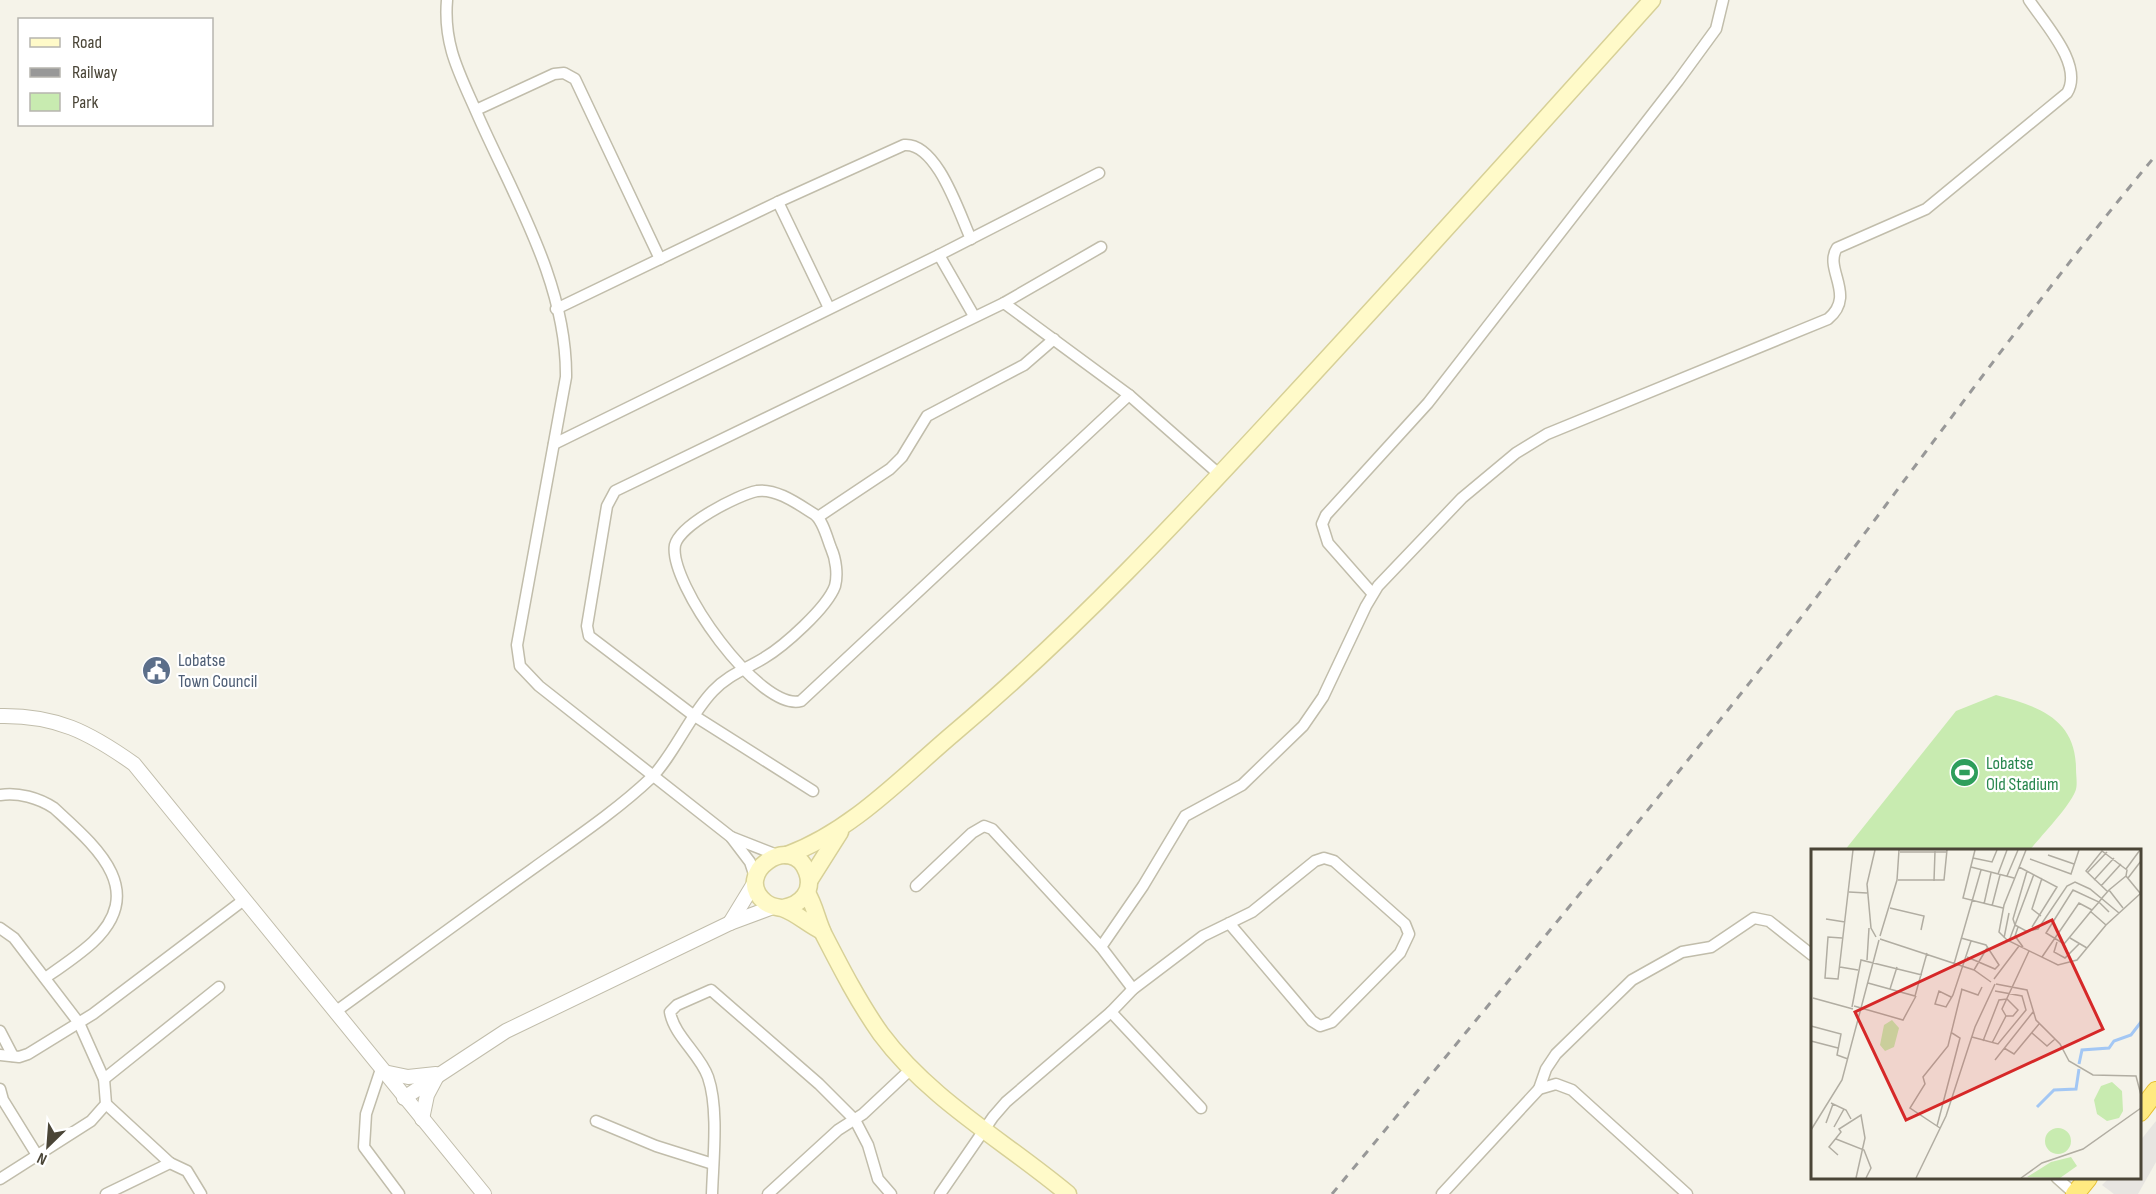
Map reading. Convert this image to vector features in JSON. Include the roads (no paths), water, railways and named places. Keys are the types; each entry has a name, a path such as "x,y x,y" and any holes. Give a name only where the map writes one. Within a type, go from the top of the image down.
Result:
{"highway":[{"path":"2141,1110 2156,1091"},
{"path":"2075,1194 2087,1179"}],"main road":[{"path":"822,931 764,901 755,880 759,867 767,859 812,846 844,827 994,700 1147,553 1420,259 1652,0"},
{"path":"778,908 793,906 808,887 844,827"},
{"path":"782,855 798,860 806,869 808,887 822,931 862,1005 886,1040 911,1069 955,1107 1068,1194"}],"street":[{"path":"447,0 448,47 532,230 556,309 566,357 566,377 518,645 520,666 539,686 730,837 750,862 755,880 730,923"},
{"path":"1372,593 1328,543 1322,524 1326,515 1428,403 1678,81 1716,29 1723,0"},
{"path":"1101,947 1143,886 1185,816 1242,785 1303,726 1323,697 1372,593 1462,498 1516,453 1534,442 1832,315 1841,296 1833,256 1837,248 1926,209 2015,137 2070,87 2072,69 2069,59 2029,0"},
{"path":"476,110 554,74 564,73 574,79 660,259"},
{"path":"556,309 778,202 910,145 925,152 936,165 971,239"},
{"path":"554,444 939,255 1099,173"},
{"path":"778,202 829,308"},
{"path":"813,791 693,715 588,636 587,626 611,495 1004,303 1101,247"},
{"path":"939,255 974,316"},
{"path":"1004,303 1129,395 1220,475"},
{"path":"818,517 890,469 902,457 927,416 1024,365 1054,339"},
{"path":"335,1012 580,834 653,776 693,715 725,680 741,669 775,651 823,605 834,589 836,580 833,552 818,517 793,501 773,492 759,491 694,522 679,536 675,546 677,564 698,609 718,642 741,669 786,701 795,703 808,697 1129,395"},
{"path":"0,716 53,720 98,739 134,764 422,1119 478,1192"},
{"path":"0,795 26,796 54,808 108,863 115,880 118,897 113,917 105,930 92,943 45,978"},
{"path":"916,886 972,832 984,826 999,835 1101,947 1133,989"},
{"path":"730,837 782,855"},
{"path":"940,1194 999,1109 1111,1012 1133,989 1203,936 1229,923 1252,912 1315,861 1324,858 1334,861 1405,924 1409,934 1400,953 1332,1022 1324,1026 1312,1021 1229,923"},
{"path":"0,1055 28,1054 79,1023 245,899"},
{"path":"404,1098 506,1032 730,923 778,908"},
{"path":"1442,1194 1539,1089 1546,1069 1556,1054 1632,980 1665,959 1682,952 1711,947 1754,918 1769,921 1811,954"},
{"path":"0,928 14,938 79,1023 104,1079 106,1104 170,1163 187,1171 201,1194"},
{"path":"104,1079 219,987"},
{"path":"712,1194 713,1116 708,1075 670,1012 703,992 711,990 719,994 855,1120 868,1145 873,1170 891,1194"},
{"path":"1111,1012 1201,1108"},
{"path":"0,1031 13,1056"},
{"path":"381,1069 408,1077 438,1074"},
{"path":"381,1069 366,1114 364,1147 399,1194"},
{"path":"768,1194 838,1130 855,1120 911,1069"},
{"path":"422,1119 427,1095 438,1074"},
{"path":"1539,1089 1556,1084 1572,1090 1687,1194"},
{"path":"0,1089 3,1100 37,1155"},
{"path":"0,1179 91,1121 106,1104"},
{"path":"596,1121 656,1146 713,1164"},
{"path":"106,1194 170,1163"},
{"path":"2058,1179 2075,1194"}],"railway":[{"path":"1332,1194 1742,693 2019,327 2156,155"}],"place":[{"name":"Lobatse Town Council","path":"157,670"},
{"name":"Lobatse Old Stadium","path":"1965,773"}]}
